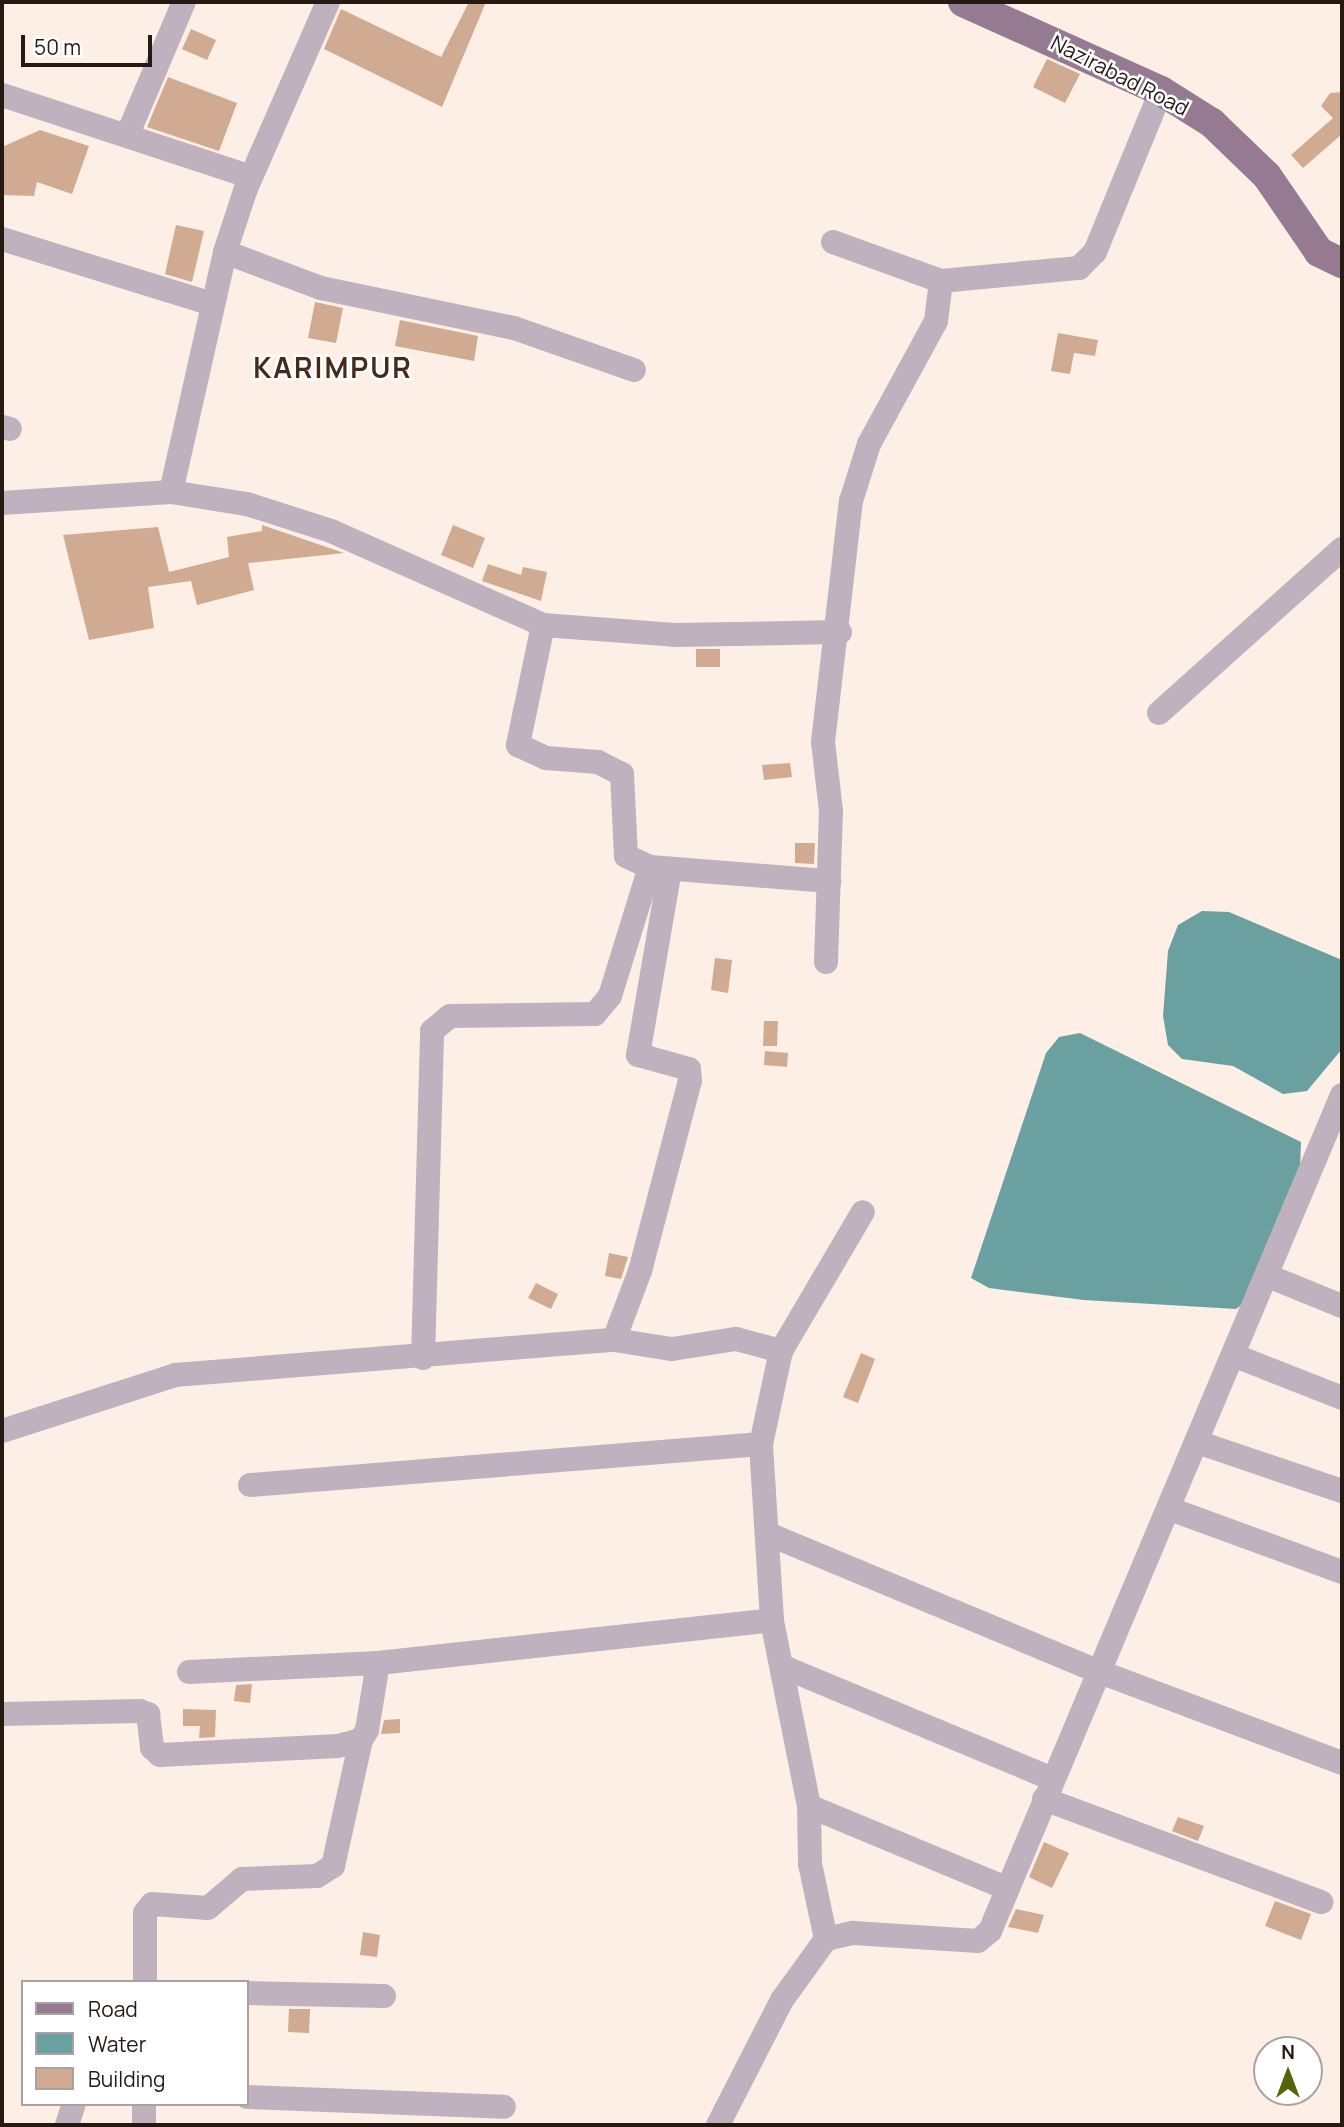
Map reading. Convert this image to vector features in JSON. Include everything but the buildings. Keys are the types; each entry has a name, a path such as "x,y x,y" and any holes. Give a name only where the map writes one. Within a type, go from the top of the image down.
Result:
{"main road":[{"name":"Nazirabad Road","path":"963,2 1161,91 1239,145 1320,252 1342,263"}],"street":[{"path":"127,136 184,2"},
{"path":"171,492 225,252 251,177 328,2"},
{"path":"833,242 941,281 1079,268 1095,252 1161,91"},
{"path":"2,95 251,177"},
{"path":"2,239 212,304"},
{"path":"225,252 321,288 514,328 634,370"},
{"path":"826,962 831,811 823,751 840,632 858,469 928,341 941,281"},
{"path":"2,503 171,492 301,520 543,625 675,635 840,632"},
{"path":"1159,713 1342,549"},
{"path":"543,625 516,730 518,745 546,758 598,762 622,774 621,846 626,856 660,868 829,881"},
{"path":"614,1340 640,1271 690,1081 689,1069 638,1055 660,868"},
{"path":"423,1358 432,1031 450,1016 595,1014 610,996 660,868"},
{"path":"718,2125 782,2000 826,1939 853,1933 978,1941 990,1931 1340,1104"},
{"path":"826,1939 810,1864 809,1806 786,1668 772,1620 761,1444 781,1351 863,1212"},
{"path":"1268,1276 1342,1306"},
{"path":"2,1431 175,1375 423,1358 614,1340 672,1349 736,1339 781,1351"},
{"path":"1233,1355 1342,1398"},
{"path":"1197,1441 1342,1492"},
{"path":"250,1485 761,1444"},
{"path":"1170,1509 1342,1572"},
{"path":"768,1534 1100,1672 1342,1763"},
{"path":"189,1671 378,1663 772,1620"},
{"path":"145,1980 145,1913 152,1904 208,1908 242,1879 317,1876 332,1866 378,1663"},
{"path":"786,1668 1049,1789 1321,1902"},
{"path":"2,1714 139,1711 153,1725 152,1748 176,1756 361,1740"},
{"path":"809,1806 1006,1888"},
{"path":"248,1993 384,1996"},
{"path":"248,2098 504,2107"},
{"path":"66,2125 73,2106"},
{"path":"144,2106 144,2125"}],"water":[{"path":"1202,911 1229,912 1342,960 1342,1049 1307,1091 1283,1094 1233,1066 1182,1059 1168,1045 1163,1016 1168,951 1178,925"},
{"path":"1080,1033 1301,1142 1300,1168 1248,1300 1236,1309 1084,1300 989,1288 971,1278 1046,1053 1059,1037"}],"district":[{"name":"KARIMPUR","path":"333,367"}]}
